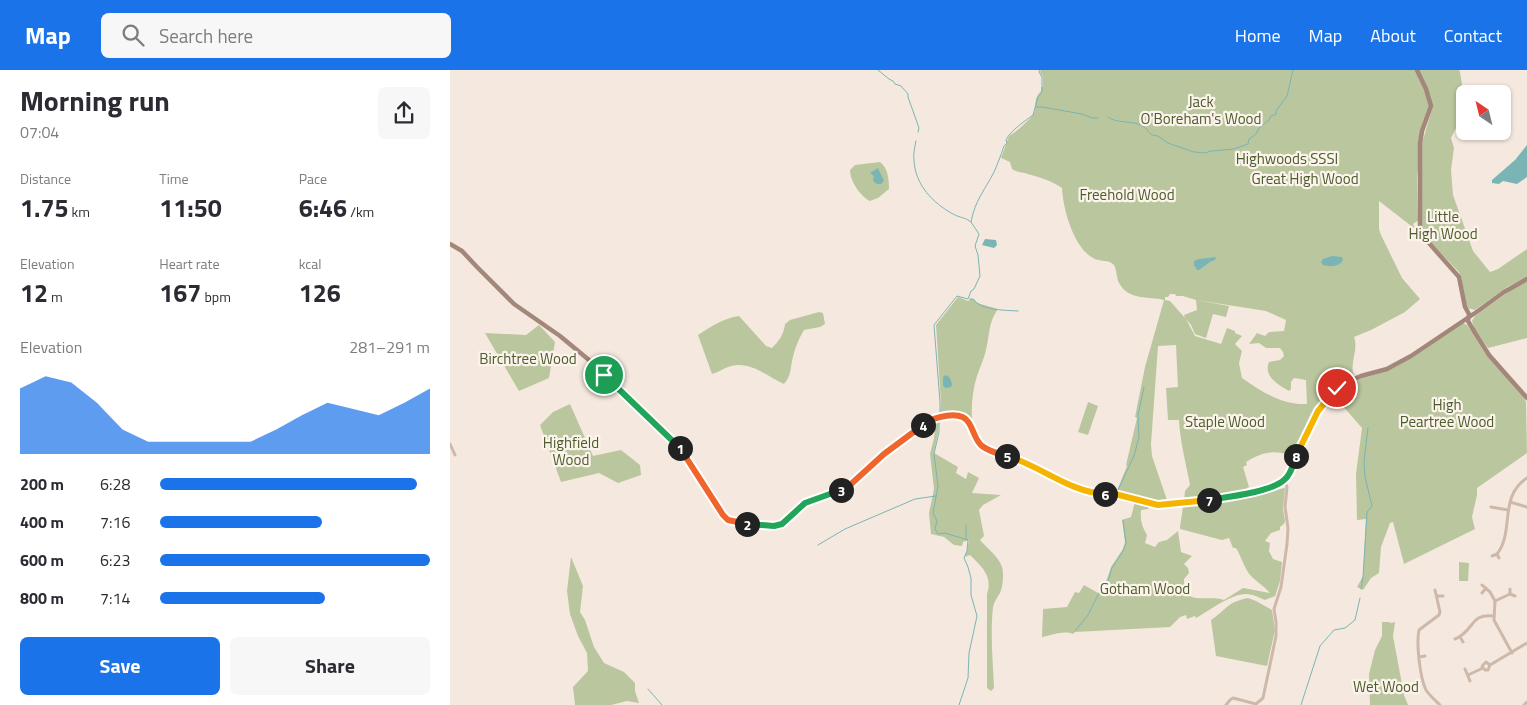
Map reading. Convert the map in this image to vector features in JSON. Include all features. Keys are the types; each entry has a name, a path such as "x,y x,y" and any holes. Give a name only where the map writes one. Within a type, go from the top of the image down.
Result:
{"street":[{"path":"1417,70 1426,89 1431,106 1422,131 1420,143 1420,228 1428,242 1459,277 1469,317 1468,321 1489,355 1527,398"},
{"path":"450,244 462,251 514,304 560,336 589,360 675,443 682,450 728,520 774,526 782,524 805,503 850,485 884,454 927,422 939,417 962,416 969,422 976,440 981,446 992,452 1022,461 1072,486 1092,493 1115,494 1158,505 1195,502 1247,493 1279,484 1288,475 1318,411 1337,388 1361,376 1387,369 1411,356 1504,292 1527,279"},
{"path":"450,444 455,455"},
{"path":"1492,556 1498,556 1504,540 1510,502 1518,486 1527,478"},
{"path":"1226,705 1233,698 1256,704 1262,698 1276,636 1274,609 1281,588 1287,544 1288,528 1285,508 1287,487 1284,480"},
{"path":"1510,502 1527,507"},
{"path":"1491,507 1508,510"},
{"path":"1482,585 1496,601 1494,616 1496,624 1512,653"},
{"path":"1482,593 1486,588"},
{"path":"1510,589 1510,594"},
{"path":"1435,590 1439,615 1419,630 1417,642 1425,687 1432,698 1440,705"},
{"path":"1496,601 1510,594 1515,596"},
{"path":"1437,596 1443,596"},
{"path":"1455,639 1468,630 1480,616 1494,616"},
{"path":"1460,637 1462,642"},
{"path":"1468,676 1483,668 1488,670 1490,665 1527,644"},
{"path":"1419,657 1425,656"},
{"path":"1465,669 1470,681"},
{"path":"1524,705 1527,702"}],"green space":[{"name":"Highwoods SSSI","path":"1041,70 1416,70 1429,105 1417,178 1418,221 1413,225 1419,232 1379,201 1379,229 1402,278 1420,299 1405,312 1354,337 1354,376 1336,387 1324,399 1307,424 1308,426 1294,456 1275,452 1258,456 1246,462 1247,465 1243,467 1249,487 1247,488 1248,492 1184,501 1185,491 1190,485 1179,420 1168,420 1166,388 1178,387 1176,345 1158,346 1151,444 1152,456 1168,503 1160,503 1116,493 1127,466 1145,367 1164,300 1139,297 1123,289 1118,281 1114,265 1110,262 1095,259 1081,247 1067,217 1062,188 1032,175 1018,172 1012,169 1010,162 1001,158 1009,136 1016,132 1034,113 1036,98 1041,91 1041,87 1043,87 1043,77 1040,72","holes":["1175,294 1176,296 1196,300 1197,310 1184,315 1185,318 1170,301 1165,300 1165,297","1196,300 1266,311 1286,320 1284,331 1269,332 1265,336 1257,333 1249,344 1259,343 1266,348 1280,348 1284,356 1280,360 1269,362 1268,372 1276,383 1289,391 1294,378 1306,380 1307,404 1281,400 1265,393 1242,378 1239,363 1242,351 1235,344 1242,336 1235,333 1235,331 1227,328 1221,344 1195,336 1186,319 1195,334 1206,338 1213,314 1226,317 1229,306"]},
{"name":"Little High Wood","path":"1419,70 1459,70 1462,85 1456,85 1456,128 1451,138 1454,148 1451,170 1453,195 1473,251 1490,272 1498,269 1527,249 1527,277 1507,287 1475,310 1467,308 1461,276 1458,271 1432,244 1422,229 1422,143 1433,106"},
{"path":"880,162 886,171 889,189 878,198 870,201 856,188 850,170 855,165"},
{"path":"1527,281 1527,338 1488,348 1475,330 1472,321 1475,316"},
{"path":"958,297 968,301 974,299 977,303 998,309 991,324 985,353 973,391 972,418 969,419 957,414 940,414 936,325"},
{"path":"819,312 823,313 825,324 820,327 804,330 795,349 789,376 784,384 759,370 739,365 731,366 712,374 698,335 712,326 739,316 766,346 772,348 781,337 785,324 790,320"},
{"name":"High Peartree Wood","path":"1463,323 1467,325 1485,353 1523,396 1526,402 1527,453 1477,488 1472,517 1475,529 1404,564 1393,522 1390,523 1381,547 1379,573 1371,578 1363,590 1357,587 1363,576 1366,519 1357,520 1356,474 1362,428 1342,405 1333,402 1335,395 1346,384 1387,371 1404,362"},
{"name":"Birchtree Wood","path":"539,325 555,342 549,378 519,391 485,333 526,335"},
{"path":"1088,402 1098,406 1088,435 1078,432"},
{"name":"Highfield Wood","path":"570,404 593,456 621,450 640,465 641,475 618,483 599,473 561,482 540,425 553,412"},
{"path":"939,420 934,453 958,467 956,473 966,479 968,472 979,478 972,493 1001,495 983,505 979,510 984,536 980,540 998,560 1003,573 1001,590 993,607 994,688 991,691 987,688 987,594 989,582 985,572 970,555 965,557 969,540 963,542 962,546 954,545 944,537 931,534 929,513 934,489 930,454 936,421"},
{"name":"Gotham Wood","path":"1285,488 1284,524 1280,527 1280,530 1271,533 1265,541 1270,543 1269,551 1273,559 1282,562 1280,581 1275,596 1265,600 1246,594 1240,595 1227,599 1196,618 1195,616 1187,619 1186,615 1180,617 1170,627 1075,632 1073,634 1062,633 1042,637 1043,609 1067,607 1075,592 1079,593 1084,585 1098,593 1107,579 1111,567 1123,549 1125,542 1122,520 1131,517 1135,502 1150,506 1148,509 1141,510 1142,523 1147,535 1145,543 1155,547 1159,542 1167,540 1178,531 1181,552 1192,556 1184,564 1188,568 1189,573 1184,579 1185,588 1187,594 1191,597 1224,600 1243,588 1270,593 1249,573 1229,538 1222,540 1180,529 1180,527 1183,507"},
{"path":"571,557 583,586 580,612 585,620 594,647 604,663 624,672 635,683 635,691 639,703 627,701 611,705 575,705 573,687 588,671 587,653 570,614 567,591"},
{"path":"1459,562 1469,563 1468,581 1459,581"},
{"path":"1248,598 1272,610 1275,630 1267,666 1216,656 1211,620 1231,604"},
{"name":"Wet Wood","path":"1382,622 1395,622 1393,636 1404,695 1408,705 1370,705 1369,674 1375,650 1382,636"}],"water":[{"path":"1527,145 1527,177 1517,184 1503,181 1499,184 1492,183 1492,180 1515,160"},
{"path":"878,168 884,181 881,184 877,184 873,180 874,176 870,173"},
{"path":"985,239 996,240 997,245 994,248 982,245"},
{"path":"1332,256 1342,257 1343,260 1334,266 1323,265 1321,262 1323,259"},
{"path":"1216,257 1215,260 1199,270 1194,265 1194,261 1199,259"},
{"path":"946,375 950,378 952,384 951,387 945,388 943,377"}],"waterway":[{"path":"878,70 895,84 901,86 908,94 919,128 918,132"},
{"path":"940,414 934,325 957,296 968,299 980,276 975,246 979,234 971,222 973,214 1007,143 1006,140 1018,126 1033,115 1038,97 1042,92 1040,70"},
{"path":"1108,117 1115,121 1139,124 1152,135 1194,152 1205,153 1234,149 1248,144 1249,139 1256,134 1259,128 1271,116 1276,114 1276,111 1287,96 1293,70"},
{"path":"1036,107 1098,118"},
{"path":"1145,126 1150,118"},
{"path":"916,141 914,153 915,169 926,192 932,199 953,214 971,222"},
{"path":"970,299 988,308 1018,311"},
{"path":"1118,490 1134,456 1139,437 1138,415 1144,387"},
{"path":"939,422 939,432 934,454 938,486 933,513 937,521 935,529 938,534 945,533 968,540 964,558 971,578 971,595 977,616 969,653 968,678 959,705"},
{"path":"1361,589 1367,512 1372,506 1365,477 1364,461 1368,428"},
{"path":"818,545 845,529 915,499 936,496"},
{"path":"1075,631 1088,615 1123,551 1126,543 1123,520"},
{"path":"966,525 966,539"},
{"path":"1301,705 1320,646 1334,630 1345,628 1355,620 1360,598"},
{"path":"648,689 662,705"}],"route":[{"path":"604,375 682,450 728,520 760,526 782,524 805,503 844,489 884,454 927,422 934,418 948,416 962,416 966,419 976,440 986,449 1022,461 1072,486 1092,493 1115,494 1158,505 1195,502 1264,489 1279,484 1288,475 1318,411 1337,388"}],"park label":[{"name":"Jack O'Boreham's Wood","path":"1201,110"},
{"name":"Great High Wood","path":"1305,179"},
{"name":"Freehold Wood","path":"1127,195"},
{"name":"Staple Wood","path":"1225,422"}]}
